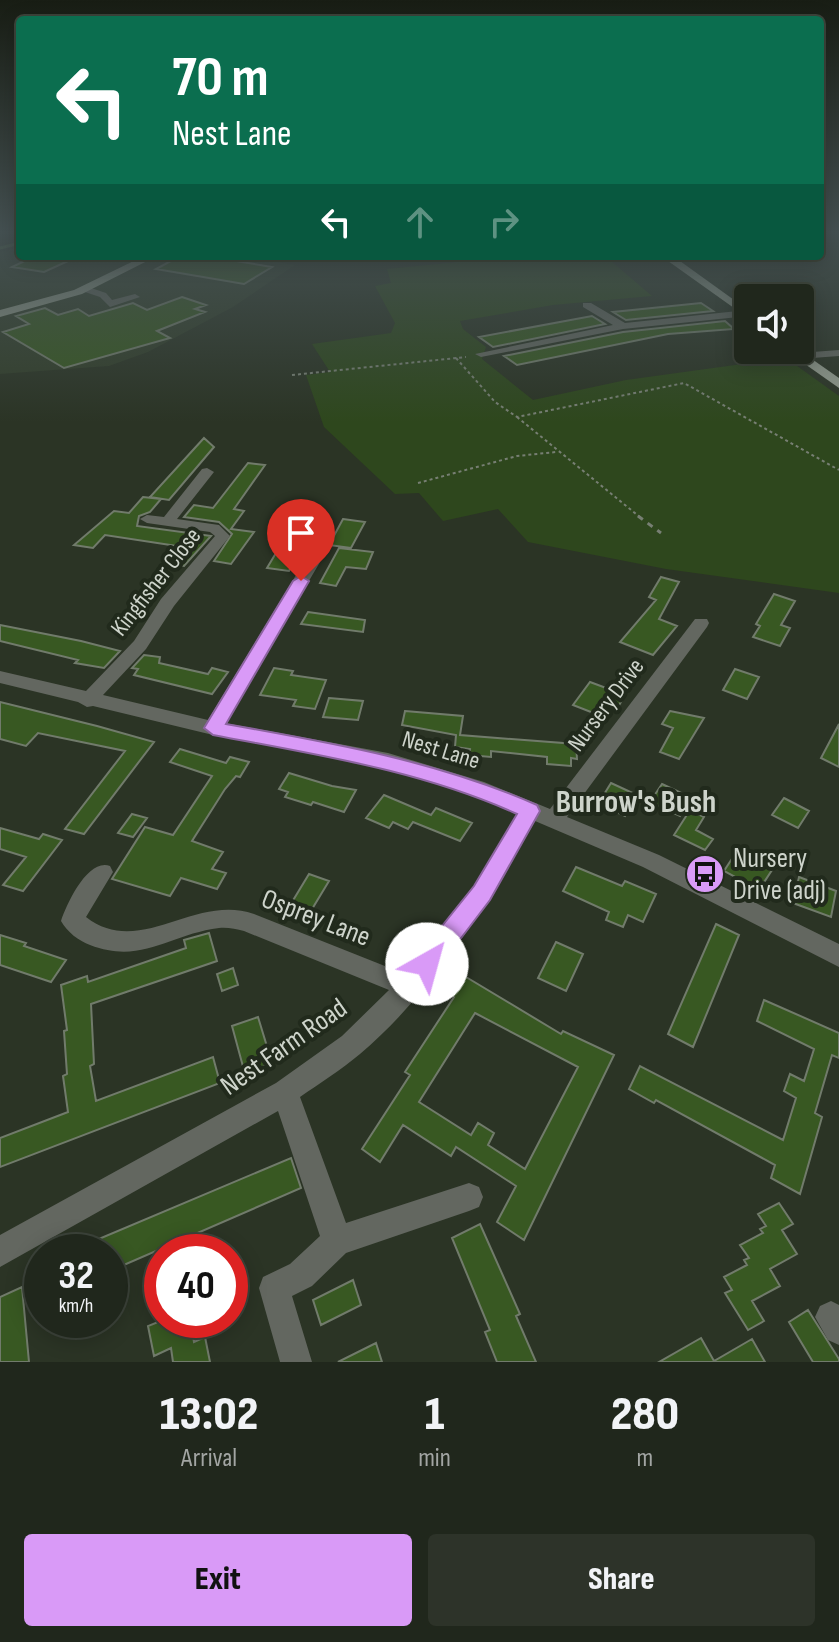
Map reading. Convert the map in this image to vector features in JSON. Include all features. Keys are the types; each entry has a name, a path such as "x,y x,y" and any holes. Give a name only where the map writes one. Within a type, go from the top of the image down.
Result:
{"main road":[{"path":"0,314 63,296"},
{"path":"811,364 839,384"}],"street":[{"path":"103,296 110,304 135,297"},
{"path":"587,305 623,326"},
{"path":"481,354 623,326 734,315"},
{"path":"814,353 839,353"},
{"name":"Kingfisher Close","path":"168,521 207,472"},
{"name":"Kingfisher Close","path":"87,701 140,645 167,603 223,536 214,528 147,519"},
{"path":"213,728 315,557"},
{"name":"Nursery Drive","path":"542,815 701,623"},
{"name":"Nest Lane","path":"0,677 87,701 213,728 388,760 477,787 665,868 839,956"},
{"name":"Nest Farm Road","path":"0,1252 285,1092 351,1045 409,987 542,815"},
{"name":"Osprey Lane","path":"102,872 77,907 73,921 83,931 120,943 153,941 221,918 246,921 409,987"},
{"path":"285,1092 337,1241"},
{"path":"296,1362 274,1288 301,1275 337,1241 469,1197"}],"path":[{"path":"292,375 481,354"},
{"path":"456,358 495,402 661,533"},
{"path":"517,417 684,383 839,470"},
{"path":"418,483 517,456 556,452"}],"shaded area":[{"path":"0,296 250,296 148,352 109,366 0,374"}],"green space":[{"path":"380,296 651,296 553,305 460,321 463,329 486,347 482,359 533,400 626,380 742,364 794,364 839,396 839,593 666,569 528,542 498,509 443,521 419,493 395,494 324,427 306,375 330,372 312,344 391,333 395,323"}],"building":[{"path":"182,297 206,305 195,309 205,312 157,331 170,338 64,368 3,332 29,324 16,316 45,308 58,315 78,309 89,316 133,303 147,310"},
{"path":"701,303 713,311 626,320 613,312"},
{"path":"592,316 605,324 493,347 479,337"},
{"path":"725,321 734,329 668,334 517,365 504,356 623,332"},
{"path":"204,438 214,447 169,500 150,497"},
{"path":"248,463 265,465 234,509 244,511 231,529 254,532 231,564 214,561 232,534 219,522 184,517 194,505 213,508"},
{"path":"143,497 161,499 150,512 139,516 137,526 211,536 184,566 164,563 177,546 105,535 93,548 74,545 114,511 129,513"},
{"path":"343,519 365,522 351,548 329,545"},
{"path":"285,538 306,541 289,571 267,568"},
{"path":"339,548 373,552 366,569 346,567 336,586 320,583"},
{"path":"661,577 679,582 659,619 677,626 653,655 620,642 656,600 649,597"},
{"path":"774,594 795,601 781,625 790,628 780,646 753,637 760,626 756,624"},
{"path":"308,612 365,620 363,632 301,624"},
{"path":"0,625 120,651 104,668 75,663 78,660 0,641"},
{"path":"144,655 160,657 159,663 208,674 212,668 228,672 212,694 134,675 138,669 132,668"},
{"path":"274,668 293,671 291,675 326,680 315,709 293,706 296,700 260,695"},
{"path":"735,669 759,677 747,699 723,690"},
{"path":"590,682 625,695 618,707 604,702 596,714 573,705"},
{"path":"329,698 363,701 358,720 323,717"},
{"path":"0,702 154,742 84,834 65,829 125,751 38,733 26,746 0,739"},
{"path":"405,711 463,716 460,735 576,744 577,759 571,758 571,766 547,764 547,757 491,751 491,757 469,755 470,749 455,747 456,735 402,725"},
{"path":"670,711 704,718 679,759 660,752 673,728 662,724"},
{"path":"839,724 839,767 821,758"},
{"path":"180,749 226,763 230,757 249,762 240,777 236,776 225,789 192,841 223,852 212,869 226,873 217,889 181,878 170,896 112,879 145,827 173,835 212,776 170,762"},
{"path":"289,773 356,790 344,812 313,802 311,805 285,797 288,792 279,789"},
{"path":"611,783 637,795 625,816 598,804"},
{"path":"662,784 692,798 680,816 650,802"},
{"path":"384,795 431,815 436,808 472,823 460,841 413,822 408,829 393,822 389,828 366,818"},
{"path":"784,798 809,811 798,828 772,815"},
{"path":"690,810 704,817 696,830 713,839 705,850 674,835"},
{"path":"132,814 147,818 133,837 118,833"},
{"path":"0,828 39,839 43,834 62,840 23,891 3,885 26,857 0,849"},
{"path":"737,851 772,870 759,890 724,871"},
{"path":"576,867 622,886 625,881 656,894 643,922 628,915 623,927 606,920 609,912 563,891"},
{"path":"309,874 329,881 306,919 286,912"},
{"path":"799,877 836,891 831,917 793,903"},
{"path":"716,924 739,935 693,1047 668,1034"},
{"path":"209,933 217,961 91,1004 94,1064 90,1066 96,1101 213,1057 220,1083 0,1167 0,1138 68,1112 63,1076 67,1074 64,1031 67,1030 61,985 87,976 88,982 186,948 184,940"},
{"path":"0,935 66,960 51,982 0,965"},
{"path":"556,942 583,954 566,991 538,978"},
{"path":"233,968 238,985 222,991 217,974"},
{"path":"456,971 561,1034 563,1031 614,1055 524,1240 497,1222 516,1186 456,1147 451,1156 403,1125 380,1162 362,1149 410,1075 405,1072 454,997 443,991","holes":["475,1013 578,1067 525,1169 488,1145 494,1133 478,1123 471,1135 419,1102"]},
{"path":"764,1000 839,1033 839,1058 832,1055 815,1113 822,1117 800,1194 771,1178 775,1165 656,1100 654,1103 629,1089 640,1066 783,1140 796,1098 784,1091 790,1074 804,1081 814,1049 757,1021"},
{"path":"258,1017 272,1063 245,1074 232,1026"},
{"path":"291,1158 301,1188 195,1234 144,1234 144,1256 128,1263 128,1234 111,1234"},
{"path":"779,1203 793,1224 782,1230 797,1254 770,1269 780,1286 752,1301 764,1321 748,1330 725,1293 732,1290 724,1277 747,1265 744,1260 749,1258 740,1245 763,1233 760,1229 766,1226 758,1214"},
{"path":"480,1224 520,1314 516,1316 536,1362 497,1362 485,1332 490,1330 452,1238"},
{"path":"353,1280 361,1305 321,1325 313,1300"},
{"path":"22,1287 24,1338 27,1338 29,1362 0,1362 0,1297"},
{"path":"808,1310 839,1362 813,1362 789,1322"},
{"path":"150,1338 193,1338 194,1342 205,1338 210,1362 173,1362 171,1348 154,1356"},
{"path":"701,1338 714,1361 752,1339 765,1362 659,1362"},
{"path":"376,1343 382,1362 338,1362"}],"place":[{"name":"Nursery Drive (adj)","path":"705,874"}],"district":[{"name":"Burrow's Bush","path":"636,802"}],"route":[{"path":"301,581 213,728 388,760 477,787 530,811 482,893 427,964"}]}
